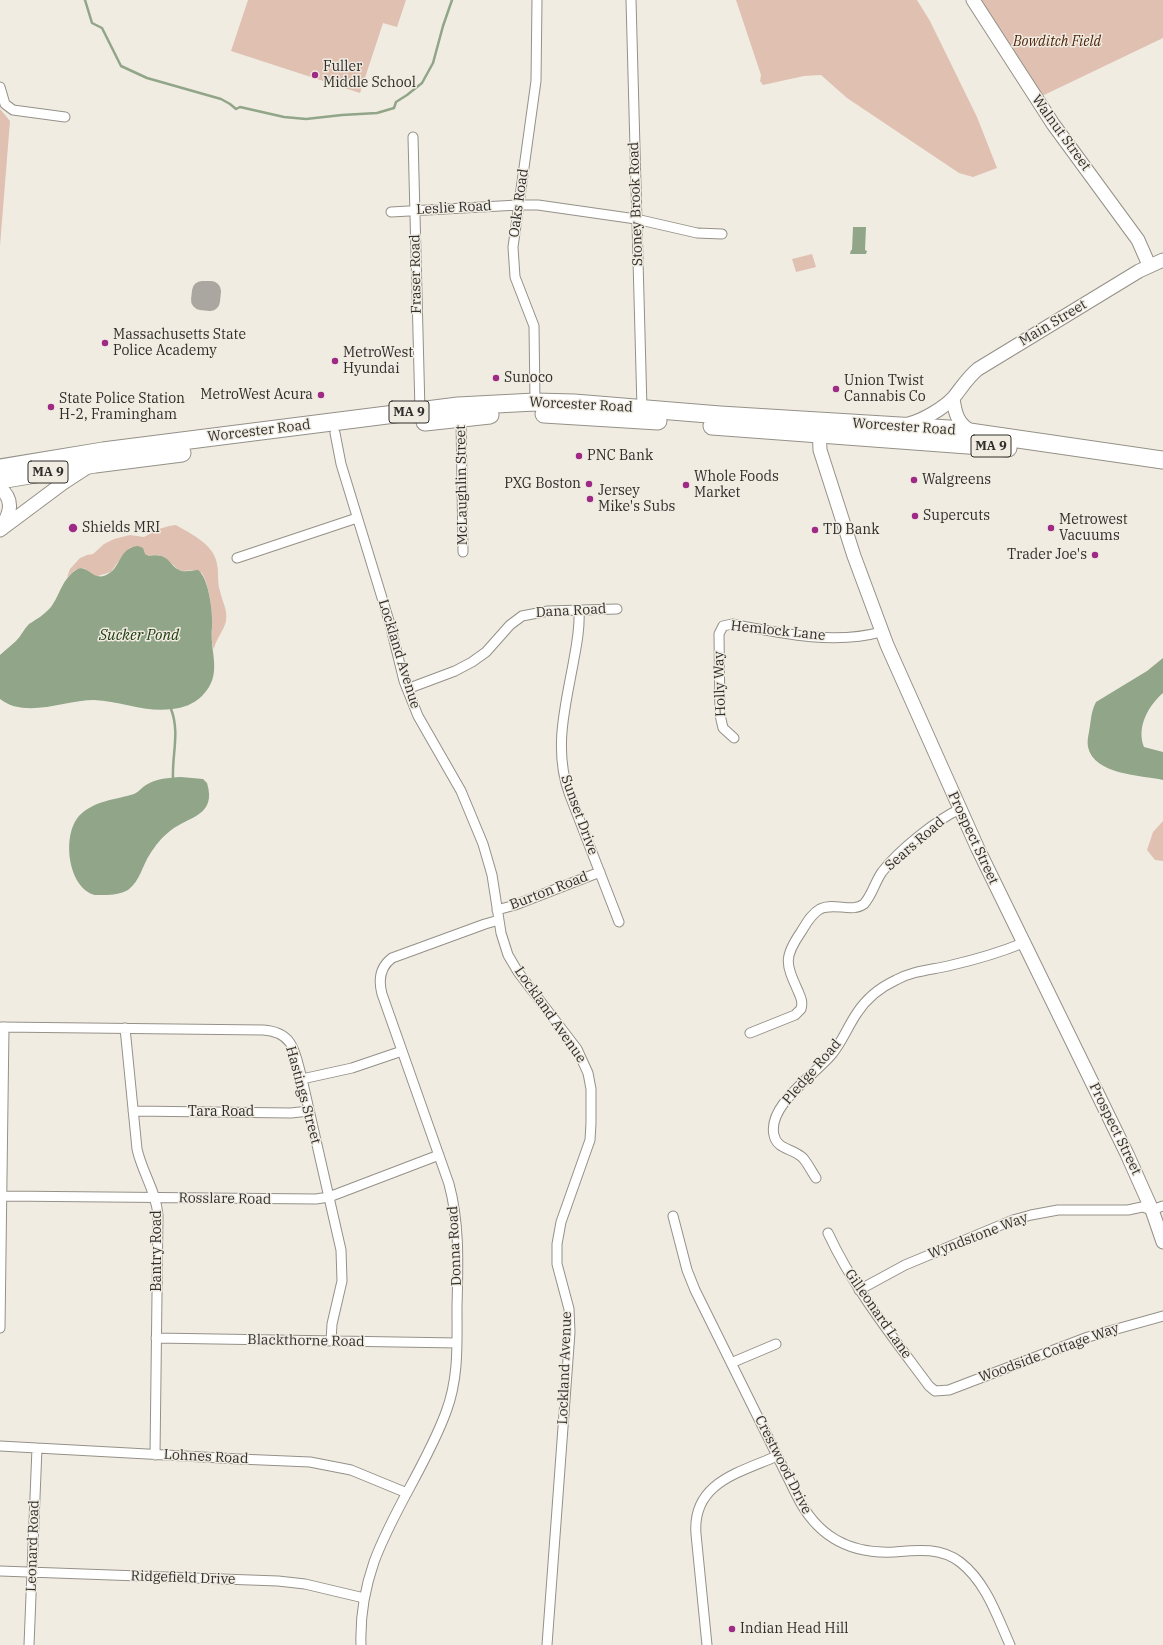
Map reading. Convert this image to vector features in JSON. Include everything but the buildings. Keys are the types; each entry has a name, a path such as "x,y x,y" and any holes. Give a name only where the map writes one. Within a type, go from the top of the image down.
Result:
{"highway":[{"name":"Worcester Road","path":"0,468 103,451 458,406 534,402 642,408 1048,453 1163,471"},
{"name":"Worcester Road","path":"0,480 95,464 335,433 505,414 562,415 819,428 903,426 975,432 1163,460"}],"street":[{"name":"Oaks Road","path":"534,402 534,326 515,277 513,247 536,81 537,0"},
{"name":"Stoney Brook Road","path":"631,0 642,408"},
{"name":"Walnut Street","path":"972,0 1053,124 1138,240 1149,265"},
{"path":"0,87 5,104 13,110 65,117"},
{"name":"Fraser Road","path":"413,137 420,411"},
{"name":"Leslie Road","path":"391,212 538,205 636,218 697,233 722,234"},
{"name":"Main Street","path":"903,426 926,418 953,398 962,385 978,369 1149,265 1163,260"},
{"path":"953,398 955,412 960,423 966,428 975,432"},
{"name":"McLaughlin Street","path":"461,418 463,552"},
{"name":"Prospect Street","path":"819,428 821,454 854,556 881,632 960,809 1023,943 1122,1142 1157,1208 1163,1242"},
{"name":"Lockland Avenue","path":"335,433 341,464 390,624 407,689 418,716 450,771 470,810 489,864 505,944 513,963 582,1057 588,1073 591,1089 592,1123 590,1140 561,1222 557,1244 557,1264 569,1309 570,1332 547,1645"},
{"path":"0,530 63,482 95,464"},
{"path":"0,488 8,498 10,510 7,520 0,530"},
{"path":"237,558 357,518"},
{"name":"Dana Road","path":"407,689 454,671 472,662 486,652 510,625 522,616 548,611 617,609"},
{"name":"Sunset Drive","path":"579,610 578,633 563,723 561,759 566,783 619,922"},
{"name":"Hemlock Lane","path":"723,626 732,624 804,637 860,636 881,632"},
{"name":"Holly Way","path":"723,626 719,634 720,715 723,728 734,738"},
{"name":"Sears Road","path":"750,1033 791,1017 801,1009 802,1000 789,970 788,956 792,944 812,915 820,908 836,906 857,907 864,904 878,878 897,855 939,821 960,809"},
{"name":"Burton Road","path":"497,910 515,905 600,872"},
{"name":"Donna Road","path":"361,1645 361,1623 364,1598 374,1561 437,1433 450,1401 456,1371 457,1343 457,1229 452,1194 380,986 381,973 387,962 400,955 484,924 499,920"},
{"name":"Pledge Road","path":"816,1178 803,1158 777,1143 773,1132 774,1121 777,1114 793,1092 832,1054 862,1006 877,992 900,977 924,970 997,954 1023,943"},
{"path":"0,1328 2,1027"},
{"name":"Hastings Street","path":"2,1027 263,1030 278,1032 284,1036 292,1045 302,1079 341,1250 342,1270 340,1290 332,1324 331,1341"},
{"name":"Bantry Road","path":"125,1028 138,1156 156,1198 158,1215 155,1455"},
{"path":"302,1079 352,1068 402,1051"},
{"name":"Tara Road","path":"133,1111 291,1113 309,1111"},
{"name":"Rosslare Road","path":"2,1196 309,1200 329,1197 439,1155"},
{"name":"Wyndstone Way","path":"859,1290 905,1265 1022,1217 1058,1210 1128,1210 1142,1207 1157,1208"},
{"name":"Crestwood Drive","path":"673,1216 684,1261 691,1280 806,1514 818,1527 832,1538 848,1546 876,1552 920,1550 937,1552 952,1558 963,1565 982,1586 1010,1645"},
{"name":"Gilleonard Lane","path":"828,1233 843,1264 859,1290 928,1386 935,1391"},
{"name":"Woodside Cottage Way","path":"935,1391 949,1390 1088,1337 1163,1316"},
{"name":"Blackthorne Road","path":"156,1338 457,1343"},
{"path":"731,1364 776,1344"},
{"name":"Lohnes Road","path":"0,1446 320,1463 361,1473 408,1492"},
{"name":"Leonard Road","path":"29,1645 37,1448"},
{"path":"707,1645 696,1534 696,1517 698,1509 706,1494 720,1483 738,1473 777,1456"},
{"name":"Ridgefield Drive","path":"0,1571 278,1581 305,1584 364,1598"}],"green space":[{"path":"248,0 406,0 397,27 383,23 360,93 231,51"},
{"path":"736,0 917,0 930,21 977,117 997,168 973,177 959,173 847,98 821,75 804,76 763,85 760,81 761,75"},
{"name":"Bowditch Field","path":"980,0 1163,0 1163,38 1042,96"},
{"path":"0,109 10,121 0,246"},
{"path":"812,254 816,267 796,272 792,259"},
{"path":"176,525 201,540 207,545 215,557 218,567 219,588 226,609 226,621 216,641 214,649 212,640 210,598 202,573 193,570 179,570 164,557 158,555 149,556 131,547 122,556 111,572 93,576 84,568 75,570 67,577 70,569 80,558 93,554 104,544 114,539 130,535 144,537 159,529"},
{"path":"1163,821 1163,861 1155,860 1147,850 1153,832"}],"water":[{"path":"853,227 866,227 866,254 850,254 852,250"},
{"name":"Sucker Pond","path":"138,546 143,548 145,554 149,556 161,556 168,560 177,569 182,571 198,570 205,580 210,596 212,613 214,671 209,688 202,696 184,707 162,710 94,700 46,707 21,708 10,705 0,699 0,655 16,641 29,624 43,615 51,607 67,578 80,568 95,575 105,576 114,569 124,553 132,547"},
{"path":"1163,658 1163,693 1153,704 1145,717 1142,739 1144,747 1163,752 1163,780 1131,775 1099,763 1092,756 1088,747 1091,716 1096,702 1147,671"},
{"path":"181,777 203,779 207,783 209,794 205,809 193,818 177,826 161,839 147,859 138,878 128,890 116,894 95,895 86,890 78,882 73,871 69,846 71,833 75,822 81,814 87,809 100,803 134,794 154,781"}],"waterway":[{"path":"85,0 92,23 102,28 121,66 147,78 221,99 236,109 240,107 284,117 306,119 377,113 394,108 396,102 422,83 433,63 452,0"},
{"path":"171,709 175,726 173,778"}],"taxiway":[{"path":"202,291 211,291 210,301 201,300 202,291"}],"place":[{"name":"Fuller Middle School","path":"315,75"},
{"name":"Massachusetts State Police Academy","path":"105,343"},
{"name":"MetroWest Hyundai","path":"335,361"},
{"name":"Sunoco","path":"496,378"},
{"name":"Union Twist Cannabis Co","path":"836,389"},
{"name":"MetroWest Acura","path":"321,395"},
{"name":"State Police Station H-2, Framingham","path":"51,407"},
{"name":"PNC Bank","path":"579,456"},
{"name":"Walgreens","path":"914,480"},
{"name":"PXG Boston","path":"589,484"},
{"name":"Whole Foods Market","path":"686,485"},
{"name":"Jersey Mike's Subs","path":"590,499"},
{"name":"Supercuts","path":"915,516"},
{"name":"Shields MRI","path":"73,528"},
{"name":"Metrowest Vacuums","path":"1051,528"},
{"name":"TD Bank","path":"815,530"},
{"name":"Trader Joe's","path":"1095,555"},
{"name":"Indian Head Hill","path":"732,1629"}]}
